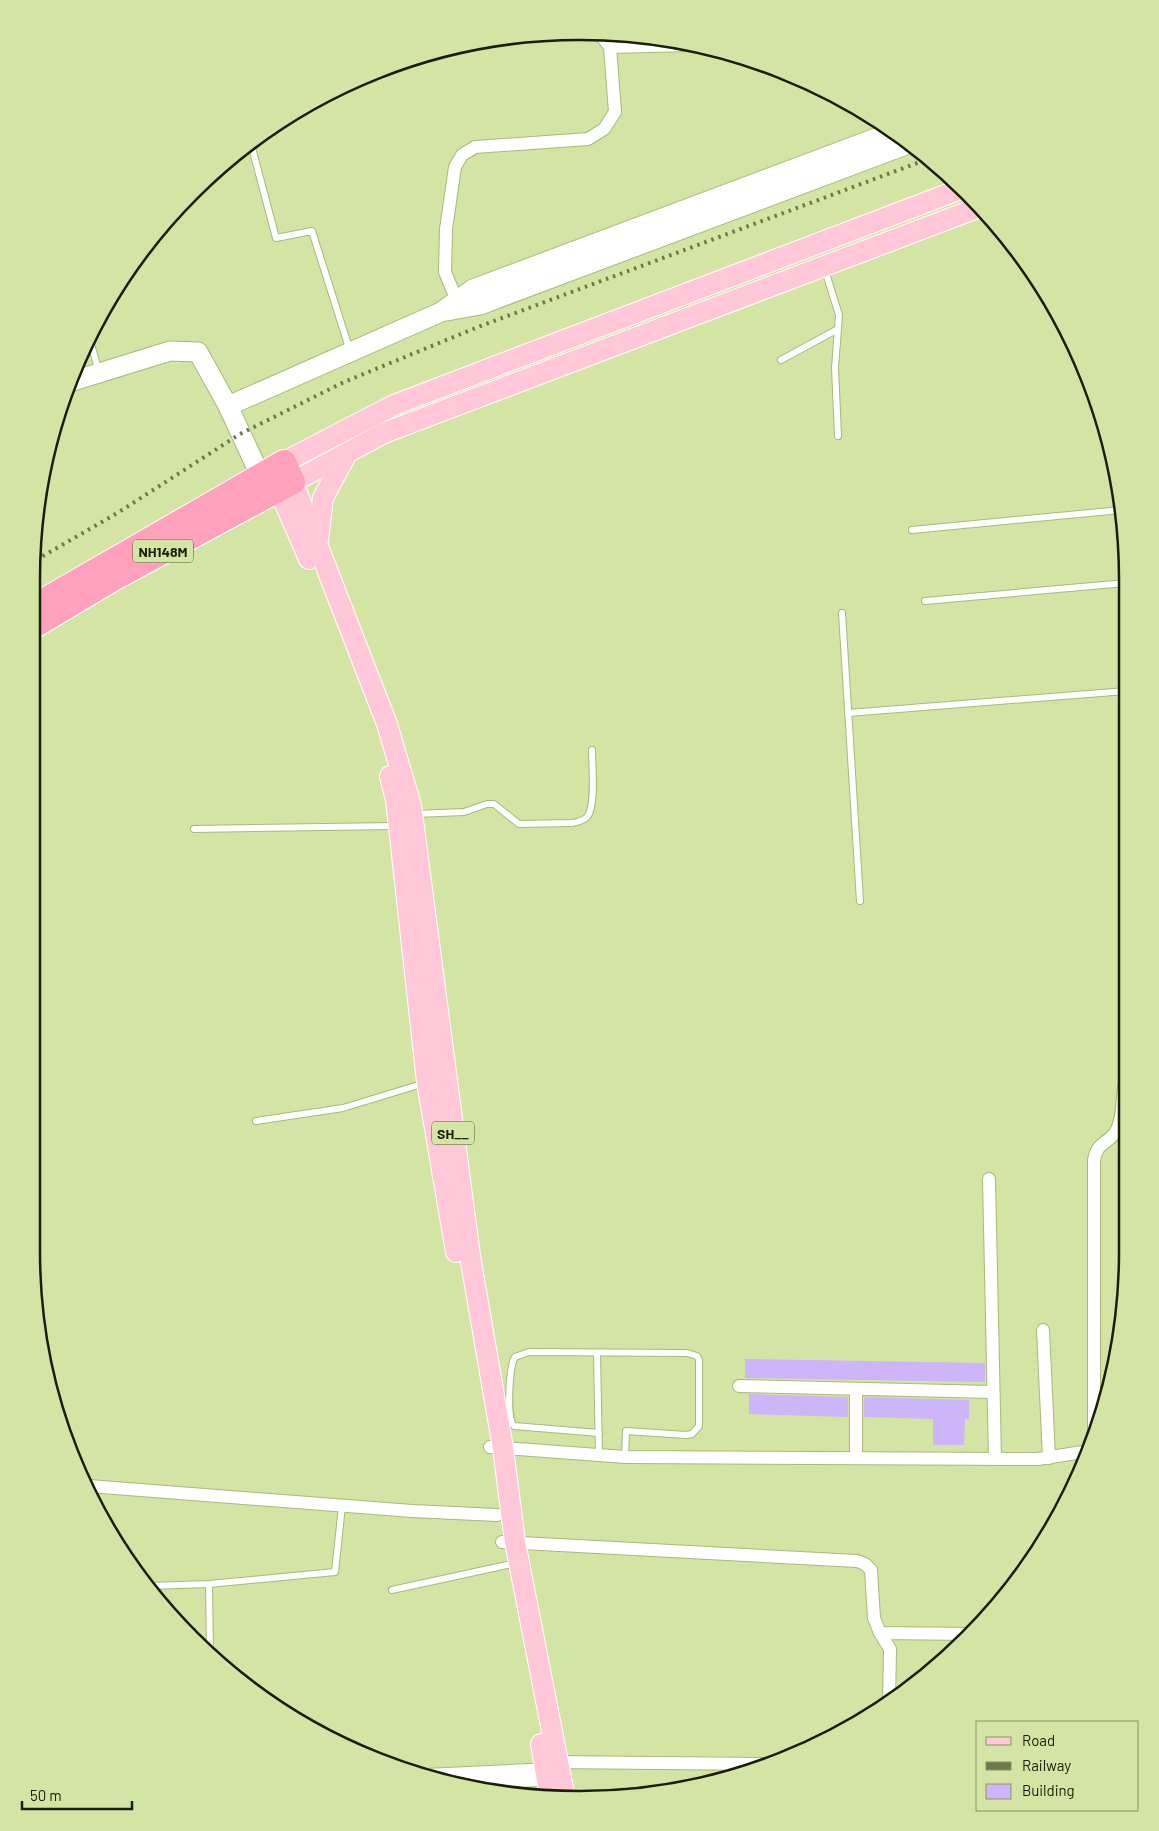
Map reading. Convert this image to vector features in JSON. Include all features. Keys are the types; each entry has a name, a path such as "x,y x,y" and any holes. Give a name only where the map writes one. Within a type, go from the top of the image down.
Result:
{"highway":[{"name":"NH148M","path":"40,603 277,475"},
{"name":"NH148M","path":"40,623 115,578 277,475"}],"main road":[{"path":"277,475 394,405 954,192"},
{"path":"277,475 347,453 384,433 972,210"},
{"path":"318,546 324,498 347,453"},
{"name":"SH__","path":"277,475 318,546 387,724 427,1082 496,1448 497,1515 508,1542 507,1565 552,1774 561,1790"},
{"name":"SH__","path":"277,475 356,674 392,780 470,1256 508,1542 552,1774"}],"street":[{"path":"457,300 445,272 446,229 455,167 462,155 476,147 588,139 604,129 614,112 610,47 605,41"},
{"path":"610,47 656,46"},
{"path":"228,406 441,312 474,289 885,135"},
{"path":"441,312 480,305 901,146"},
{"path":"79,379 170,351 198,352 228,406 277,475"},
{"path":"1094,1413 1094,1160 1099,1145 1114,1134 1119,1120"},
{"path":"989,1179 992,1392 995,1459"},
{"path":"1044,1330 1049,1458"},
{"path":"739,1386 992,1392"},
{"path":"856,1389 856,1458"},
{"path":"496,1448 599,1456 995,1459 1049,1458 1080,1453"},
{"path":"94,1486 342,1506 497,1515"},
{"path":"508,1542 857,1561 865,1564 871,1570 874,1618 890,1650 889,1693"},
{"path":"880,1632 960,1634"},
{"path":"448,1775 552,1774 743,1765"},
{"path":"485,1783 552,1774"}],"lane":[{"path":"253,150 276,238 312,230 350,352"},
{"path":"824,266 837,308 838,329 835,368 838,436"},
{"path":"781,360 838,329"},
{"path":"93,348 100,373"},
{"path":"912,530 1114,511"},
{"path":"925,601 1119,584"},
{"path":"842,614 860,901"},
{"path":"848,713 1119,692"},
{"path":"194,829 367,826 464,812 487,804 494,804 520,824 572,823 581,821 586,817 592,804 592,750"},
{"path":"256,1120 343,1108 427,1082"},
{"path":"599,1433 514,1426 510,1416 510,1370 515,1357 529,1352 687,1353 697,1356 699,1360 699,1426 697,1430 686,1435 626,1431 625,1456"},
{"path":"597,1353 599,1456"},
{"path":"156,1586 209,1584 335,1572 342,1506"},
{"path":"392,1590 507,1565"},
{"path":"209,1584 210,1644"}],"building":[{"path":"745,1359 985,1363 985,1382 745,1378"},
{"path":"749,1394 848,1397 848,1417 749,1414"},
{"path":"864,1397 969,1400 969,1419 965,1419 964,1445 933,1445 933,1419 864,1417"}],"railway":[{"path":"41,557 119,512 240,434 344,382 478,327 921,162"}]}
